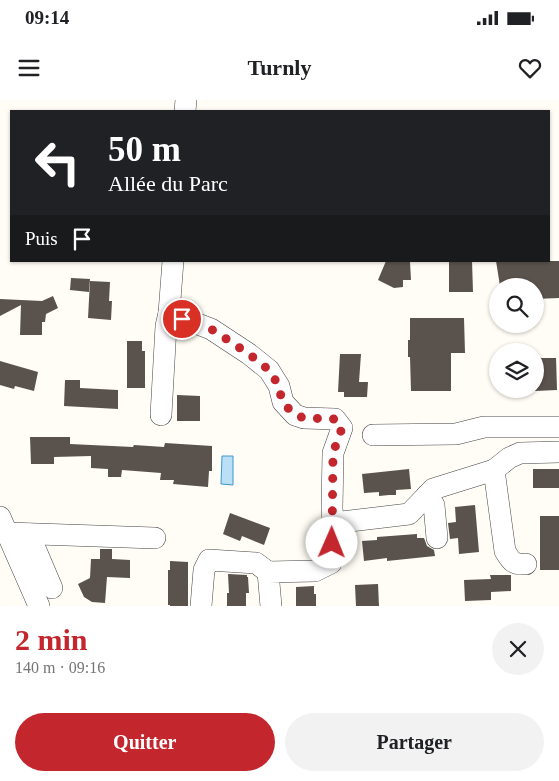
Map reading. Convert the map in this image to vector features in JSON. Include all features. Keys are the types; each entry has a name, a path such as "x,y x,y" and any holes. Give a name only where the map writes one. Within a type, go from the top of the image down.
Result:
{"street":[{"path":"161,415 166,326 169,313 173,262"},
{"path":"169,313 211,329 249,354 269,370 279,386 282,402 295,415 304,418 335,419 342,428 333,453 331,562 315,571 268,572 256,563 209,560 204,570 201,606"},
{"path":"373,434 456,434 484,427 559,427"},
{"path":"333,523 409,514 433,489 494,470 509,458 520,453 559,452"},
{"path":"494,470 505,551 510,560 518,564 526,564"},
{"path":"427,495 434,505 437,538"},
{"path":"4,525 29,534 155,538"},
{"path":"4,525 39,606"},
{"path":"29,534 52,588"},
{"path":"268,572 271,606"}],"water":[{"path":"222,456 233,456 233,485 221,484"}],"building":[{"path":"559,261 559,298 544,299 544,278 499,278 496,262"},
{"path":"386,262 410,262 411,280 403,280 403,287 394,288 378,280"},
{"path":"449,262 472,262 473,292 449,292"},
{"path":"71,278 90,279 89,292 70,290"},
{"path":"90,281 110,282 111,320 88,318"},
{"path":"53,296 58,308 46,314 45,322 42,322 42,335 20,335 21,305 0,316 0,299 42,301"},
{"path":"410,318 464,318 465,353 451,353 451,391 411,391 410,357 408,357"},
{"path":"127,341 142,341 142,351 145,351 145,388 127,388"},
{"path":"340,354 361,354 359,382 368,382 367,397 344,397 344,392 338,392"},
{"path":"544,358 556,358 557,390 544,391"},
{"path":"0,361 38,372 34,391 15,386 14,389 0,385"},
{"path":"65,380 80,380 80,388 118,390 118,409 64,406"},
{"path":"177,395 200,396 200,421 177,421"},
{"path":"30,437 70,437 70,444 164,447 165,443 212,446 212,471 209,471 208,487 173,484 174,480 160,480 161,473 122,470 121,477 108,477 108,469 91,468 91,456 54,457 54,464 31,464"},
{"path":"409,469 411,489 396,490 396,495 379,496 379,492 364,493 362,474"},
{"path":"533,469 559,469 559,488 533,488"},
{"path":"475,505 479,552 459,554 458,538 450,539 448,523 456,522 455,507"},
{"path":"230,513 270,528 264,545 242,536 240,541 223,534"},
{"path":"540,516 559,516 559,570 540,570"},
{"path":"417,534 417,538 424,538 427,546 434,550 435,556 387,561 387,558 364,561 362,541 377,540 377,537"},
{"path":"100,549 112,549 112,559 130,560 130,578 107,577 105,603 92,602 84,597 78,584 90,578 91,559 100,559"},
{"path":"170,561 188,562 188,606 168,605 168,570 170,570"},
{"path":"228,574 247,575 249,593 246,593 246,606 227,606 227,593 229,593"},
{"path":"490,575 511,575 511,591 491,592 491,600 465,601 464,580 491,579"},
{"path":"378,584 379,606 356,606 355,585"},
{"path":"314,586 316,606 296,606 296,587"}],"route":[{"path":"182,319 211,329 228,339 269,370 279,386 282,402 295,415 304,418 335,419 342,428 333,453 332,543"}]}
